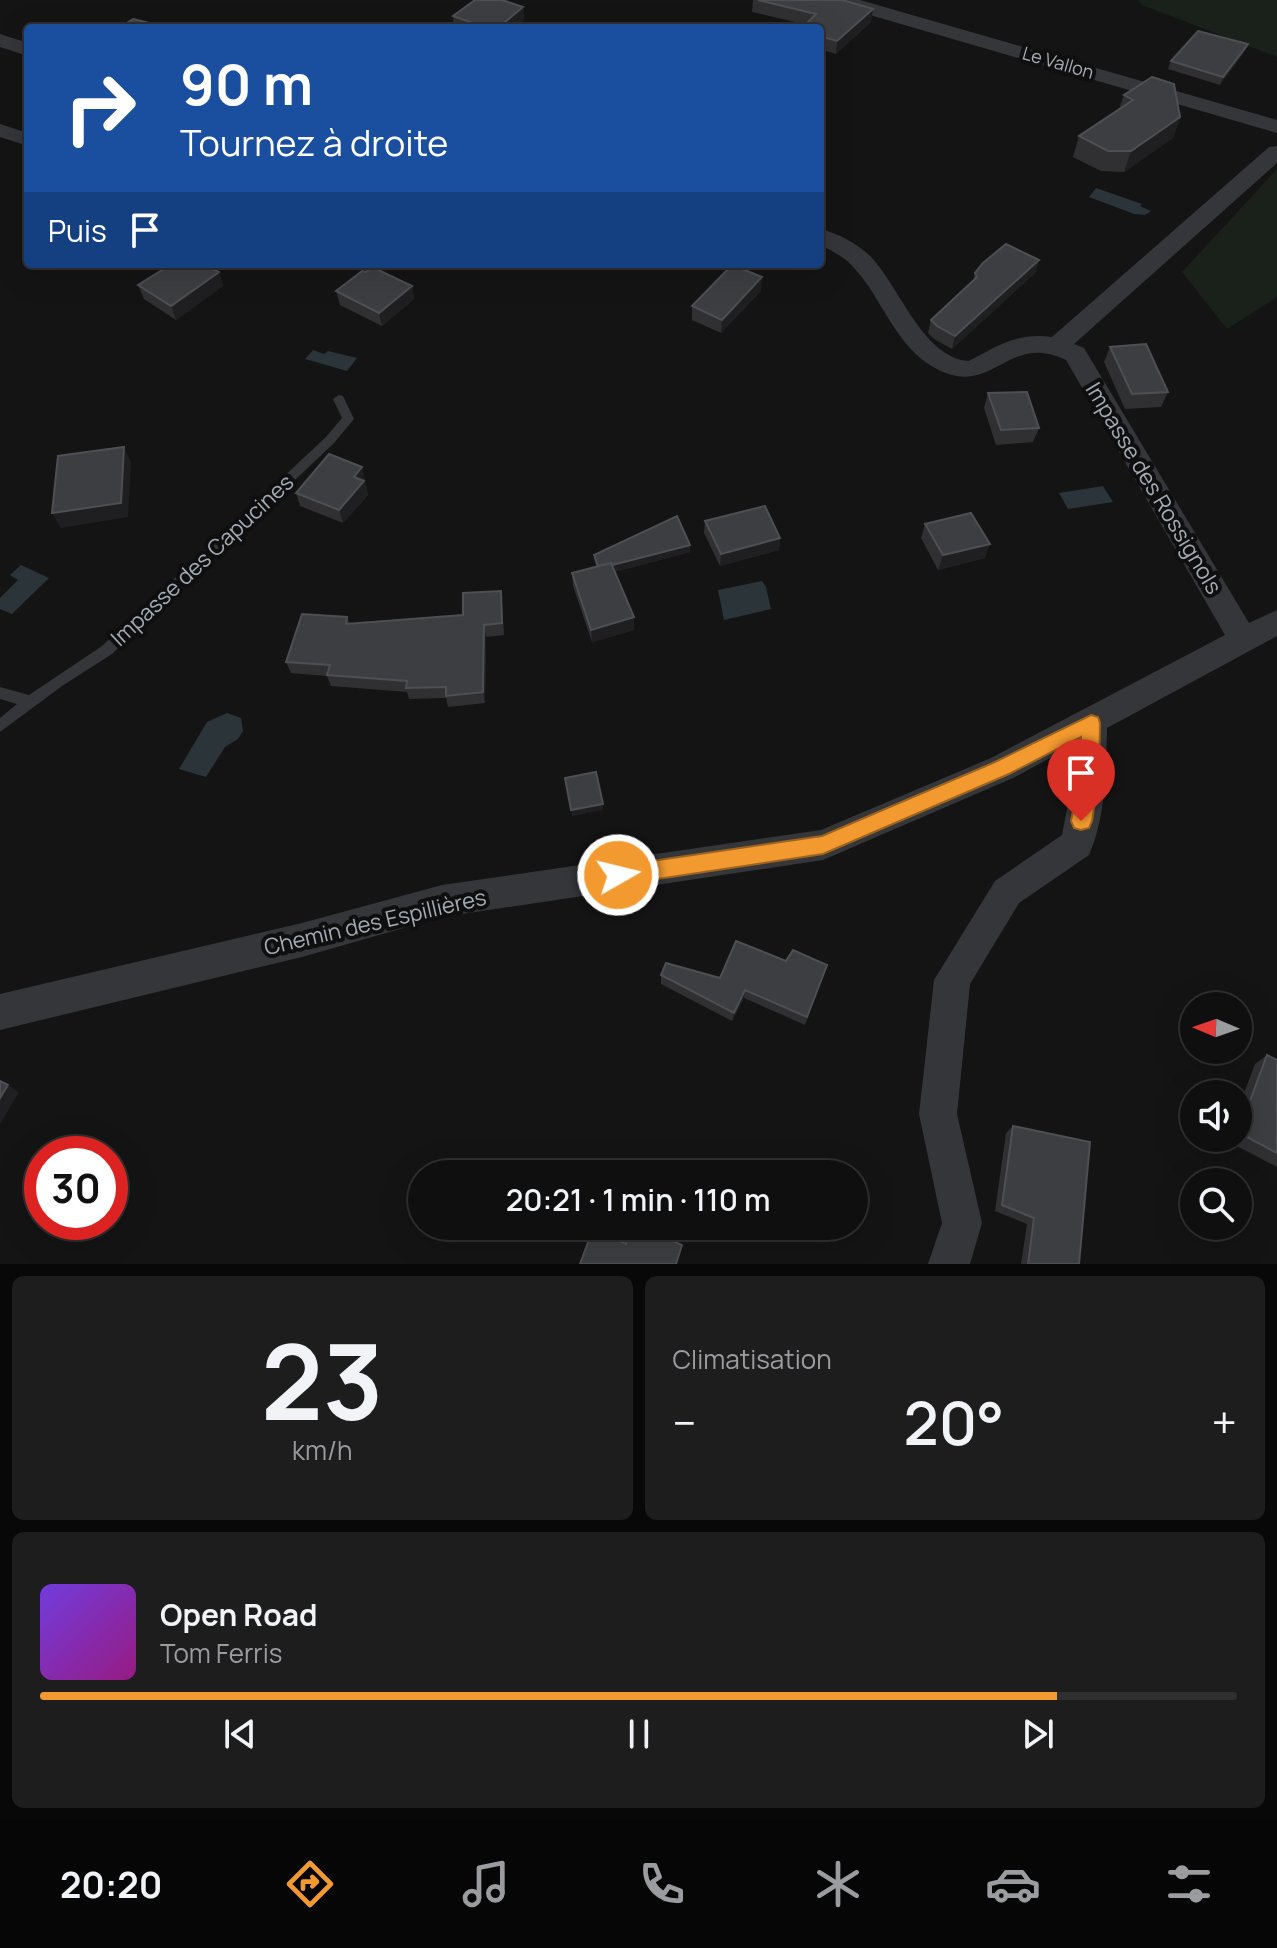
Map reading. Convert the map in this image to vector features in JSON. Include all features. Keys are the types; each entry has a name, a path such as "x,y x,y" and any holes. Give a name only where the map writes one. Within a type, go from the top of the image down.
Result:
{"street":[{"name":"Le Vallon","path":"839,0 1277,127"},
{"path":"0,40 24,49"},
{"path":"0,130 24,139"},
{"path":"824,238 852,253 865,265 921,345 936,358 962,370 979,368 1007,349 1039,344 1059,345 1071,331 1277,152"},
{"name":"Impasse des Rossignols","path":"1059,345 1075,354 1242,638"},
{"name":"Chemin des Espillières","path":"0,1012 302,940 442,901 823,845 1002,768 1277,622"},
{"path":"949,1264 962,1223 938,1114 952,980 1007,892 1077,844 1089,777 1091,723"}],"lane":[{"name":"Impasse des Capucines","path":"0,726 107,650 330,440 348,419 339,399"},
{"path":"0,693 30,702"}],"shaded area":[{"path":"1138,0 1277,0 1277,57 1142,5"},
{"path":"1277,169 1277,297 1227,329 1182,272"},
{"path":"1096,188 1142,204 1140,206 1151,211 1145,215 1134,214 1089,197"},
{"path":"313,350 357,358 347,371 305,359"},
{"path":"1103,486 1113,502 1068,509 1059,493"},
{"path":"21,565 49,578 12,614 0,609 0,598 18,580 10,575"},
{"path":"762,581 771,609 724,620 718,590"},
{"path":"227,713 241,718 243,731 238,739 225,747 206,777 179,769 207,722"}],"building":[{"path":"475,0 502,0 523,7 503,24 476,24 453,16"},
{"path":"758,0 842,0 873,9 837,41 824,37 824,24 806,24 816,14"},
{"path":"133,19 154,24 125,24"},
{"path":"1198,31 1248,44 1223,77 1171,61"},
{"path":"1152,77 1174,84 1180,117 1131,151 1108,151 1079,136 1133,100 1124,95"},
{"path":"1006,244 1039,260 955,336 937,326 931,320 977,277 975,273 983,263"},
{"path":"166,268 212,268 219,272 171,306 138,285"},
{"path":"374,268 412,286 379,313 336,291 362,271"},
{"path":"729,268 740,268 762,277 722,320 692,306"},
{"path":"1146,344 1168,392 1132,394 1110,347"},
{"path":"1027,392 1039,428 1001,430 988,393"},
{"path":"124,447 121,503 52,513 58,456"},
{"path":"329,454 362,467 354,477 364,481 339,510 296,493"},
{"path":"765,506 780,538 721,554 705,521"},
{"path":"971,513 990,544 943,555 925,524"},
{"path":"677,516 690,545 598,566 594,555"},
{"path":"611,563 634,617 591,630 572,573"},
{"path":"501,591 502,623 484,625 483,692 446,696 446,687 406,688 407,681 327,675 330,665 286,662 302,614 347,617 346,624 463,615 463,593"},
{"path":"596,772 603,804 571,810 565,778"},
{"path":"736,941 786,961 793,950 827,965 807,1017 745,990 734,1013 661,975 666,963 720,978"},
{"path":"1267,1055 1277,1060 1277,1153 1252,1140 1252,1096"},
{"path":"0,1081 8,1085 0,1098"},
{"path":"1013,1126 1090,1142 1079,1264 1028,1264 1034,1218 1002,1205"},
{"path":"589,1240 617,1240 626,1244 627,1240 671,1240 682,1245 676,1264 580,1264"}],"route":[{"path":"618,875 823,845 1002,768 1091,723 1089,777 1081,821"}]}
